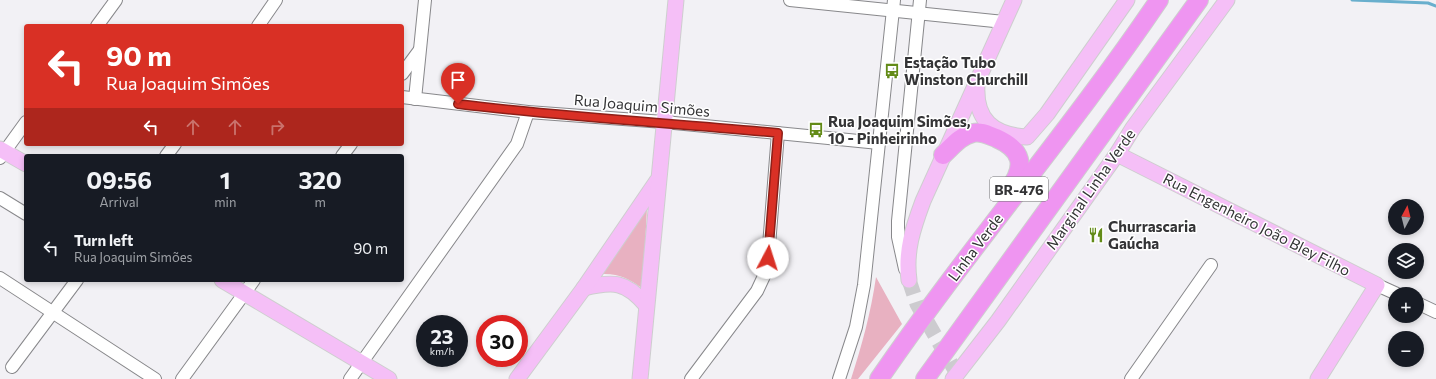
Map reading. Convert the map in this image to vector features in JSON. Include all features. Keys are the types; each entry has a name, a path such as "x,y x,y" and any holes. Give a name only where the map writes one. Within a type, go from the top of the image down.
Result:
{"highway":[{"name":"Linha Verde","path":"879,379 956,272 1117,62 1159,0"},
{"name":"BR-476","path":"925,379 1199,0"},
{"path":"943,155 961,138 972,133 983,133 1006,143 1017,152 1020,163 1016,180 960,257 956,272"},
{"path":"872,379 890,363"}],"main road":[{"path":"640,379 676,0"},
{"path":"909,280 907,254 910,234 943,155 1014,0"},
{"path":"977,82 976,99 982,116 994,128 1009,136 1027,137 1047,114 1127,0"},
{"name":"Marginal Linha Verde","path":"953,379 998,321 1117,154 1133,128 1227,0"},
{"path":"2,153 24,163"},
{"name":"Rua Engenheiro João Bley Filho","path":"1117,154 1377,284"},
{"path":"517,379 584,288 659,179"},
{"path":"225,282 389,379"},
{"path":"584,288 605,283 621,284 637,294 646,305"},
{"path":"1318,379 1377,284"}],"street":[{"path":"98,24 116,0"},
{"path":"259,24 276,0"},
{"path":"415,99 425,0"},
{"path":"790,0 893,5 918,13 1004,22"},
{"path":"909,280 901,252 898,221 920,0"},
{"path":"839,379 849,352 861,303 893,5"},
{"path":"404,71 420,50"},
{"name":"Rua Joaquim Simões","path":"404,97 528,112 664,122 879,143"},
{"path":"350,379 517,144 528,112"},
{"path":"2,153 24,125"},
{"path":"690,379 757,291 764,276 768,258 778,133"},
{"path":"0,198 24,213"},
{"path":"1130,379 1211,265"},
{"path":"0,278 155,379"},
{"path":"12,367 76,282"},
{"path":"182,379 252,282"},
{"name":"Rua Engenheiro João Bley Filho","path":"1377,284 1388,290"},
{"path":"1424,306 1436,312"}],"shaded area":[{"path":"647,207 643,289 624,277 601,274"},
{"path":"876,277 902,324 858,379 851,379 866,328"}],"waterway":[{"path":"1352,0 1428,3 1436,6"}],"tunnel":[{"path":"909,280 917,304 960,379"}],"place":[{"name":"Estação Tubo Winston Churchill","path":"892,71"},
{"name":"Rua Joaquim Simões, 10 - Pinheirinho","path":"816,130"},
{"name":"Churrascaria Gaúcha","path":"1096,235"}],"route":[{"path":"458,104 528,112 664,122 778,133 768,258"}]}
